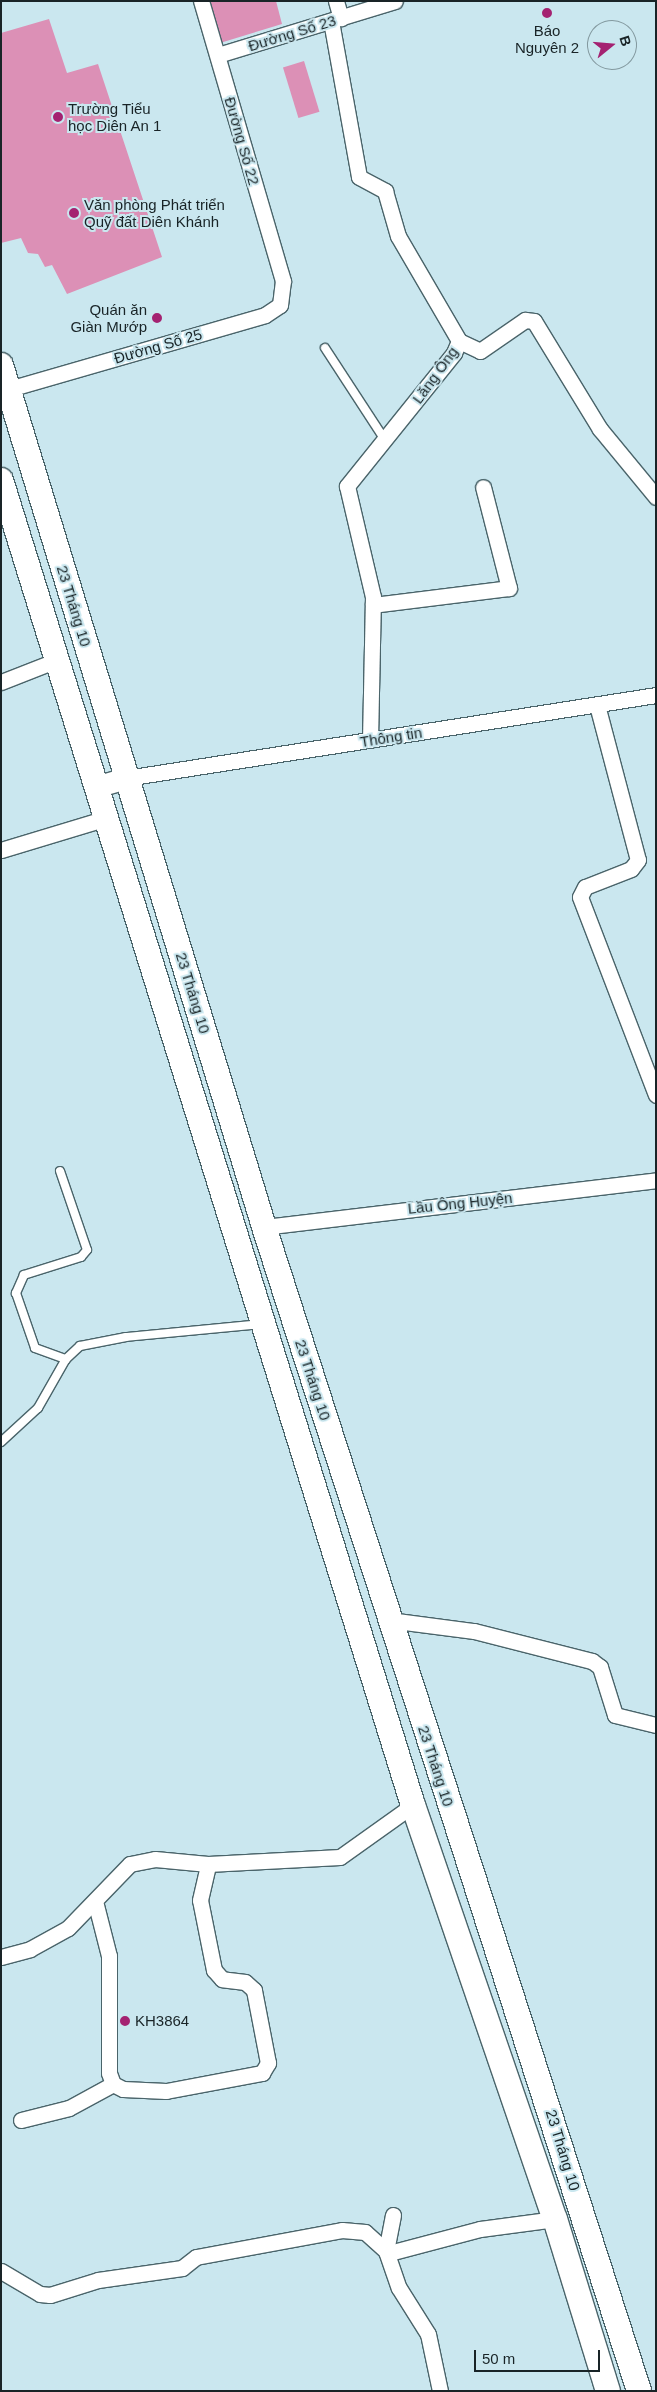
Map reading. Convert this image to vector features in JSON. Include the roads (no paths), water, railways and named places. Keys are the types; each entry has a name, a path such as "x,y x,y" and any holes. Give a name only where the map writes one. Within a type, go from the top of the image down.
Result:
{"main road":[{"name":"23 Tháng 10","path":"1,365 264,1227 445,1794 639,2391"},
{"name":"23 Tháng 10","path":"1,480 104,819 413,1805 555,2219 608,2391"},
{"path":"95,787 126,778"},
{"path":"413,1805 445,1794"}],"street":[{"name":"Đường Số 22","path":"201,1 283,281"},
{"path":"336,1 336,20"},
{"name":"Đường Số 23","path":"218,56 395,1"},
{"name":"Lăng Ông","path":"336,20 359,178 385,191 398,236 459,341 385,440 350,481 346,491 373,605 370,740"},
{"name":"Đường Số 25","path":"9,389 265,315 280,306 283,281"},
{"path":"459,341 480,351 524,320 534,321 600,428 656,497"},
{"path":"373,605 509,588 483,487"},
{"path":"1,682 57,660"},
{"name":"Thông tin","path":"126,778 656,695"},
{"path":"597,705 638,860 631,869 585,887 580,897 656,1095"},
{"path":"1,850 104,819"},
{"name":"Lầu Ông Huyện","path":"264,1227 656,1180"},
{"path":"389,1620 474,1631 592,1661 600,1667 615,1715 656,1725"},
{"path":"1,1957 30,1949 68,1928 95,1901 113,1877 130,1864 155,1859 208,1864 340,1857 413,1805"},
{"path":"95,1901 110,1956 109,2073 113,2084 123,2089 166,2091 248,2076 266,2068 254,1990 245,1982 222,1979 214,1970 200,1900 208,1864"},
{"path":"21,2120 69,2108 113,2084"},
{"path":"386,2251 393,2216"},
{"path":"386,2251 480,2229 555,2219"},
{"path":"1,2271 40,2294 50,2296 98,2280 182,2268 196,2257 342,2230 365,2232 386,2251 399,2288 431,2341 440,2391"}],"lane":[{"path":"325,348 385,440"},
{"path":"60,1170 87,1250 81,1257 24,1275 16,1293 35,1348 66,1359"},
{"path":"1,1442 38,1408 66,1359 75,1349 92,1342 262,1324"}],"place":[{"name":"Báo Nguyên 2","path":"547,13"},
{"name":"Trường Tiểu học Diên An 1","path":"58,117"},
{"name":"Văn phòng Phát triển Quỹ đất Diên Khánh","path":"74,213"},
{"name":"Quán ăn Giàn Mướp","path":"157,318"},
{"name":"KH3864","path":"125,2021"}]}
